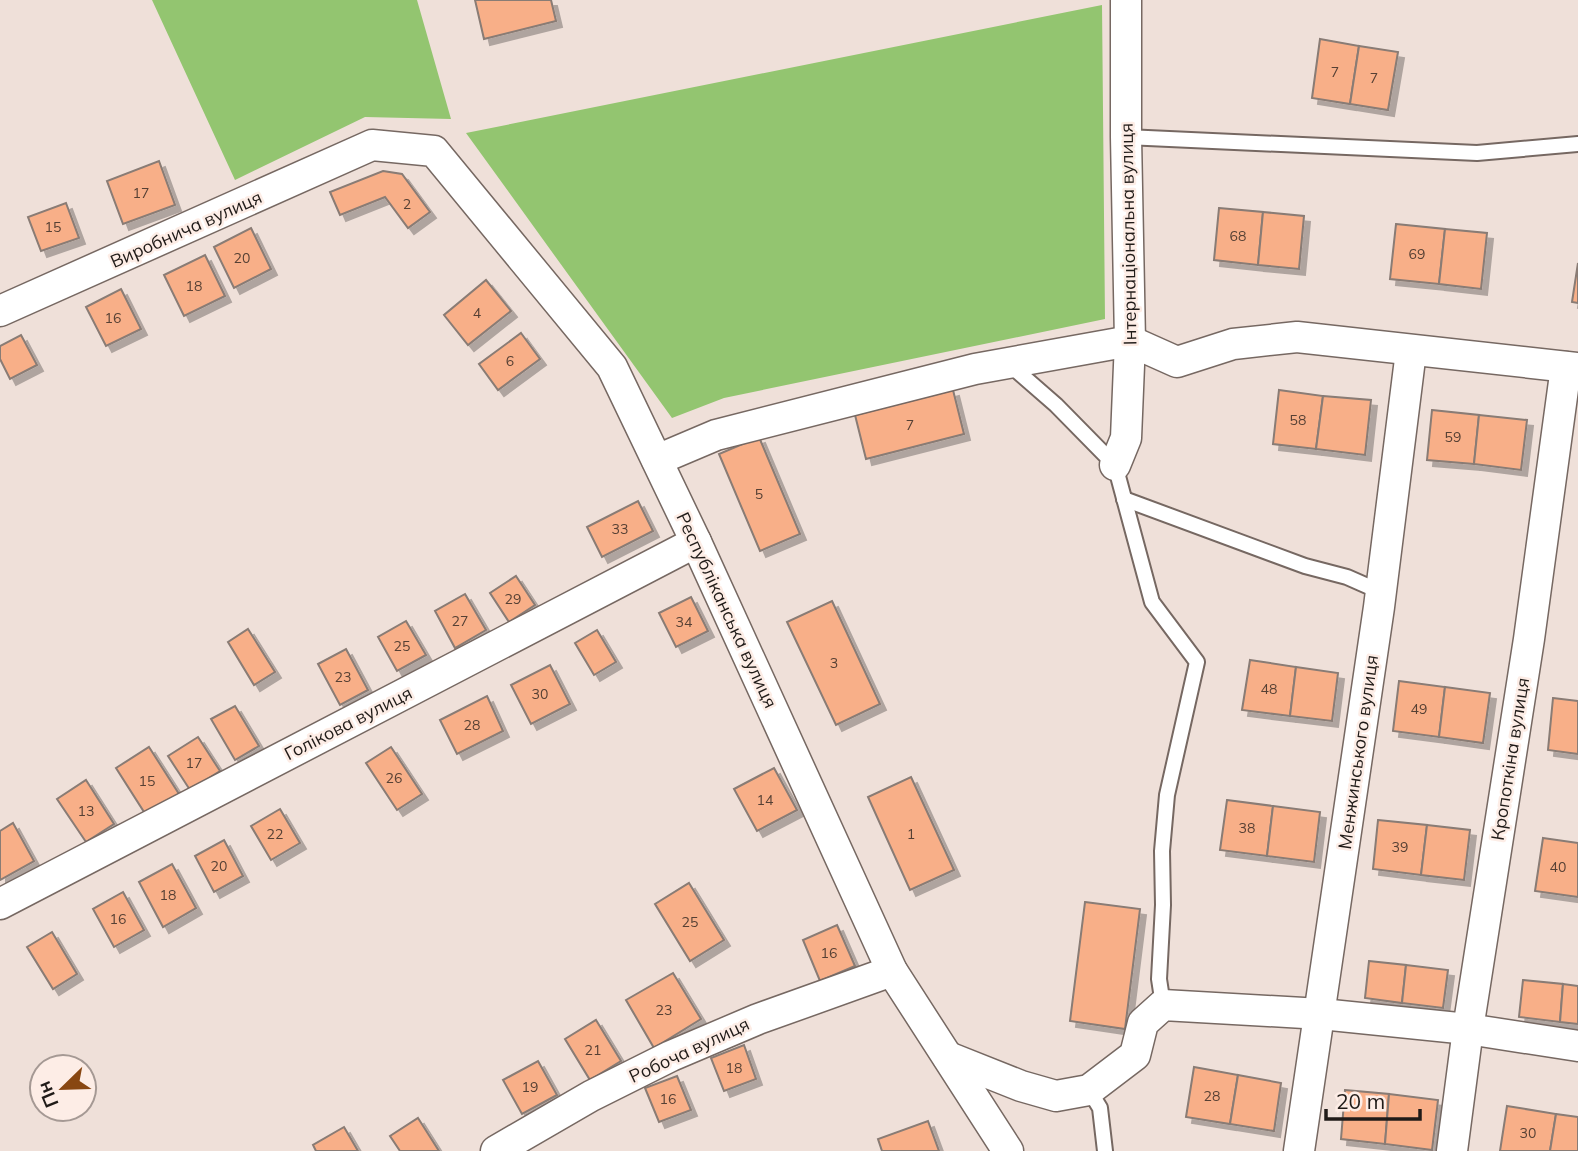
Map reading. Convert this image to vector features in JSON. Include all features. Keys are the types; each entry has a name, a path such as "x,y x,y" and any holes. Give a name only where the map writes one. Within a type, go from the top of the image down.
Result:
{"street":[{"name":"Інтернаціональна вулиця","path":"1115,465 1126,438 1130,341 1126,0"},
{"name":"Виробнича вулиця","path":"0,311 372,145"},
{"name":"Республіканська вулиця","path":"372,145 434,151 612,367 696,542 892,971 1008,1151"},
{"path":"657,460 716,435 962,372 1130,341 1177,362 1233,344 1297,337 1572,367"},
{"name":"Менжинського вулиця","path":"1300,1151 1381,592 1411,351"},
{"name":"Кропоткіна вулиця","path":"1452,1151 1468,1029 1572,367"},
{"name":"Голікова вулиця","path":"0,904 696,542"},
{"name":"Робоча вулиця","path":"496,1151 591,1096 671,1056 758,1019 892,971"},
{"path":"948,1057 1021,1086 1056,1096 1089,1090 1135,1055 1143,1023 1163,1004 1321,1014 1468,1029 1578,1046"},
{"path":"948,1057 983,1151"}],"lane":[{"path":"1126,137 1477,153 1578,144"},
{"path":"1008,363 1056,405 1115,465 1152,602 1196,662 1167,795 1162,851 1163,905 1159,979 1163,1004"},
{"path":"1124,499 1292,562 1348,577 1381,592"},
{"path":"1089,1090 1100,1108 1105,1151"}],"green space":[{"path":"152,0 417,0 451,119 365,117 235,180"},
{"path":"1102,5 1105,319 724,398 672,418 466,133"}],"building":[{"path":"475,0 551,0 556,21 484,39"},
{"path":"1320,39 1359,46 1350,104 1312,98"},
{"path":"1359,46 1398,52 1388,110 1350,104"},
{"path":"159,161 175,205 123,224 107,181"},
{"path":"383,171 402,174 430,212 408,228 385,197 340,215 330,192"},
{"path":"66,203 79,238 41,251 28,217"},
{"path":"1219,208 1263,212 1258,265 1214,260"},
{"path":"1263,212 1304,216 1299,269 1258,265"},
{"path":"1396,224 1445,229 1439,284 1390,279"},
{"path":"251,228 271,269 234,288 214,247"},
{"path":"1445,229 1487,233 1481,289 1439,284"},
{"path":"205,255 225,296 184,316 164,275"},
{"path":"1578,263 1578,303 1572,302"},
{"path":"486,280 511,311 468,345 444,315"},
{"path":"121,289 141,329 106,346 86,307"},
{"path":"521,333 540,359 498,390 479,364"},
{"path":"21,335 37,365 10,379 0,359 0,346"},
{"path":"953,390 964,434 866,459 855,415"},
{"path":"1279,390 1323,396 1316,449 1273,444"},
{"path":"1323,396 1371,400 1365,455 1316,449"},
{"path":"1432,410 1479,415 1474,464 1427,460"},
{"path":"1479,415 1527,420 1521,470 1474,464"},
{"path":"759,437 800,534 760,551 719,454"},
{"path":"638,501 653,531 602,557 587,527"},
{"path":"516,576 535,605 509,622 490,593"},
{"path":"465,594 486,630 455,648 435,611"},
{"path":"691,597 708,631 676,647 659,613"},
{"path":"832,601 880,704 836,725 787,622"},
{"path":"406,621 426,655 397,671 378,637"},
{"path":"248,629 275,672 254,685 228,642"},
{"path":"597,630 616,662 594,675 575,643"},
{"path":"346,649 368,690 340,705 318,664"},
{"path":"1250,660 1296,667 1290,716 1242,710"},
{"path":"550,665 570,704 531,724 511,685"},
{"path":"1296,667 1338,673 1332,721 1290,716"},
{"path":"1399,681 1445,687 1439,737 1393,731"},
{"path":"1445,687 1490,693 1483,743 1439,737"},
{"path":"487,696 503,731 457,754 440,720"},
{"path":"1553,698 1578,701 1578,754 1548,750"},
{"path":"235,706 259,746 235,760 211,719"},
{"path":"198,737 220,771 190,790 168,756"},
{"path":"149,747 179,794 146,815 116,768"},
{"path":"391,747 422,794 397,810 366,763"},
{"path":"774,768 797,810 757,831 734,789"},
{"path":"911,777 954,870 910,890 868,797"},
{"path":"86,780 114,824 86,842 57,799"},
{"path":"1227,800 1273,806 1267,856 1220,850"},
{"path":"1273,806 1320,812 1314,862 1267,856"},
{"path":"280,809 300,843 271,860 251,826"},
{"path":"1378,820 1427,825 1421,875 1373,869"},
{"path":"13,823 34,861 0,880 0,831"},
{"path":"1427,825 1470,830 1464,880 1421,875"},
{"path":"1543,838 1578,843 1578,897 1535,891"},
{"path":"224,840 243,876 214,892 195,856"},
{"path":"172,864 196,908 163,927 139,882"},
{"path":"689,883 724,940 690,961 655,904"},
{"path":"123,892 144,930 114,947 93,909"},
{"path":"1085,902 1140,909 1125,1029 1070,1021"},
{"path":"837,925 855,966 820,981 803,940"},
{"path":"52,932 77,974 53,989 27,947"},
{"path":"1369,961 1406,965 1402,1003 1365,998"},
{"path":"1406,965 1448,970 1443,1008 1402,1003"},
{"path":"673,973 701,1019 654,1048 626,1000"},
{"path":"1523,980 1563,984 1560,1022 1519,1017"},
{"path":"1563,984 1578,986 1578,1024 1560,1022"},
{"path":"596,1020 621,1061 590,1080 565,1039"},
{"path":"744,1045 756,1079 724,1091 711,1058"},
{"path":"538,1061 557,1095 522,1114 503,1080"},
{"path":"1194,1067 1238,1075 1230,1124 1186,1117"},
{"path":"1238,1075 1281,1083 1274,1131 1230,1124"},
{"path":"677,1076 691,1110 659,1122 645,1088"},
{"path":"1345,1090 1389,1094 1385,1144 1341,1139"},
{"path":"1389,1094 1438,1100 1432,1150 1385,1144"},
{"path":"1507,1106 1556,1114 1550,1151 1500,1151"},
{"path":"1556,1114 1578,1117 1578,1151 1550,1151"},
{"path":"418,1118 439,1151 400,1151 390,1136"},
{"path":"928,1121 939,1151 882,1151 878,1139"},
{"path":"344,1127 358,1151 316,1151 313,1145"}]}
